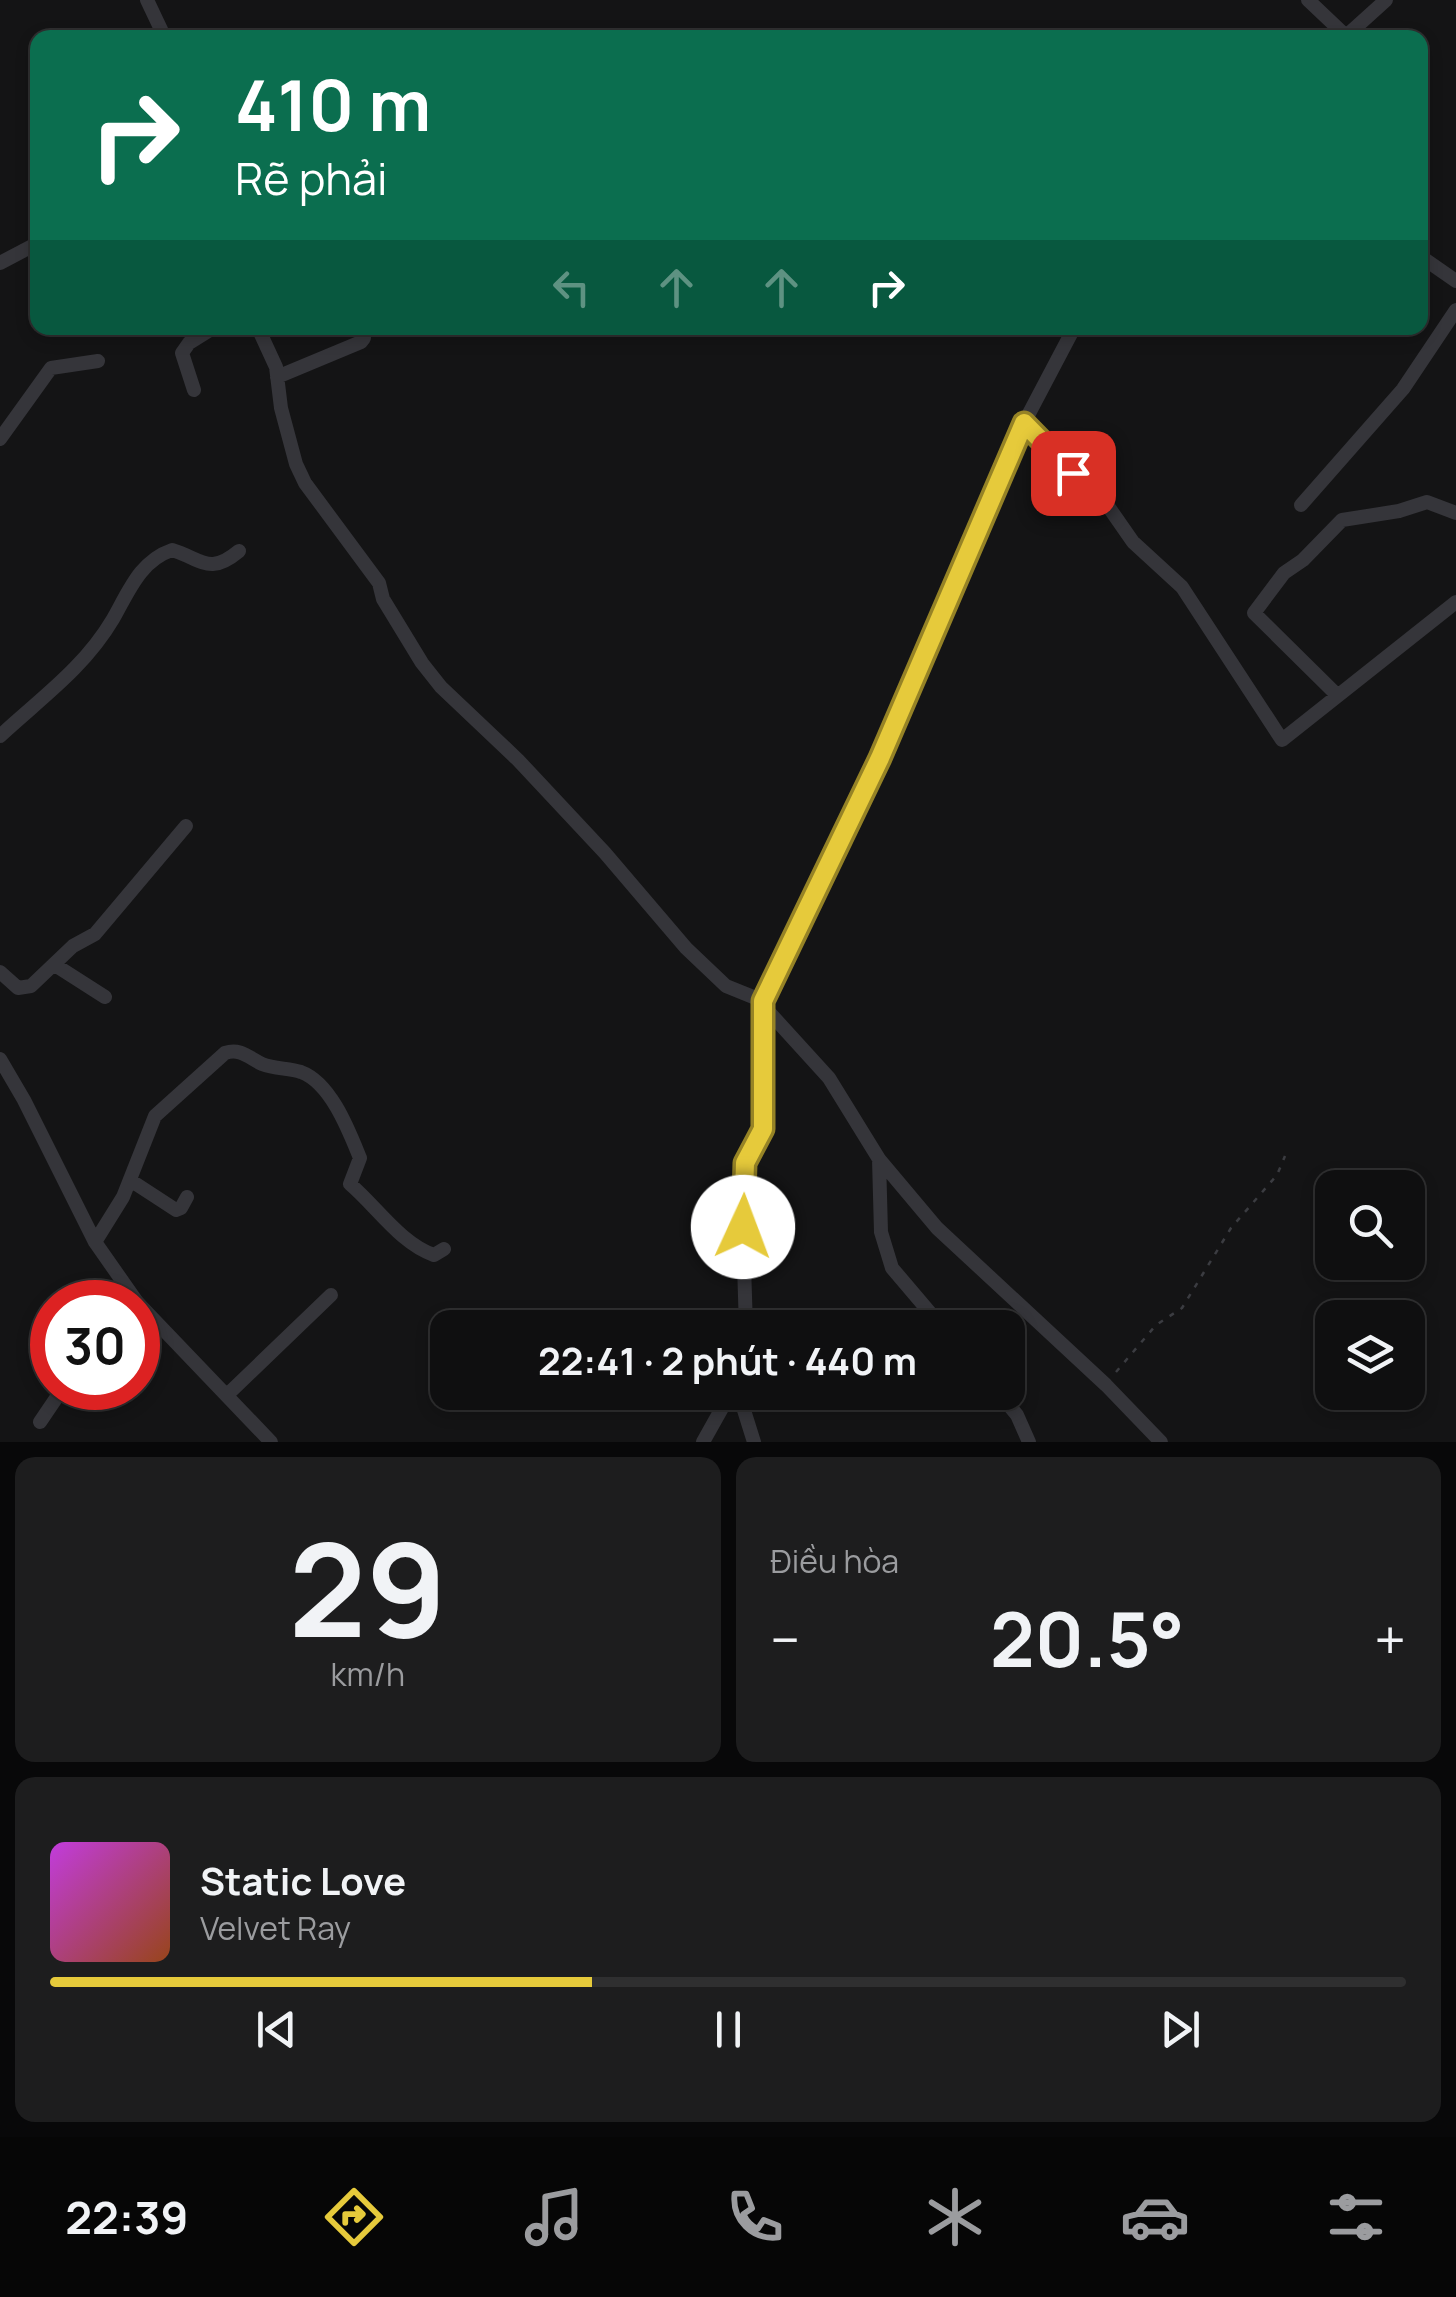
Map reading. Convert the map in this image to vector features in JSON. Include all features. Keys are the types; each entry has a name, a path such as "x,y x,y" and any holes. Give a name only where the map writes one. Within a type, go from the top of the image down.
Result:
{"street":[{"path":"147,0 161,30"},
{"path":"1308,0 1338,30"},
{"path":"1353,30 1386,0"},
{"path":"0,263 30,247"},
{"path":"1428,262 1456,281"},
{"path":"1301,505 1403,389 1456,310"},
{"path":"194,390 182,354 189,342 200,335"},
{"path":"261,335 276,377 296,464 305,483 379,584 383,600 422,663 518,760 686,948 726,986 763,1001 829,1078 879,1159 956,1246 1106,1385 1160,1442"},
{"path":"276,377 361,342 362,335"},
{"path":"745,1310 742,1201 745,1163 763,1129 763,1001 880,758 1024,423 1067,335"},
{"path":"0,439 50,368 98,361"},
{"path":"1024,423 1102,501 1132,542 1182,587 1282,740 1456,602"},
{"path":"1338,695 1254,613 1284,573 1303,560 1342,520 1399,512 1427,502 1456,513"},
{"path":"0,736 76,669 110,624 145,566 172,550 204,565 222,563 239,551"},
{"path":"0,972 14,985 26,989 73,946 95,934 186,826"},
{"path":"55,965 105,998"},
{"path":"95,1242 112,1220 155,1116 225,1054 237,1050 268,1066 302,1072 317,1082 334,1104 360,1158 350,1184 426,1253 437,1255 444,1250"},
{"path":"0,1059 114,1280"},
{"path":"879,1159 881,1232 892,1268 928,1310"},
{"path":"130,1180 176,1210 187,1197"},
{"path":"228,1395 331,1294"},
{"path":"160,1326 270,1442"},
{"path":"40,1422 48,1410"},
{"path":"703,1442 721,1410"},
{"path":"744,1410 754,1442"},
{"path":"1012,1410 1029,1442"}],"path":[{"path":"1106,1385 1156,1325 1182,1308 1230,1228 1277,1175 1286,1156"}],"route":[{"path":"743,1227 745,1163 763,1129 763,1001 880,758 1024,423 1073,473"}]}
